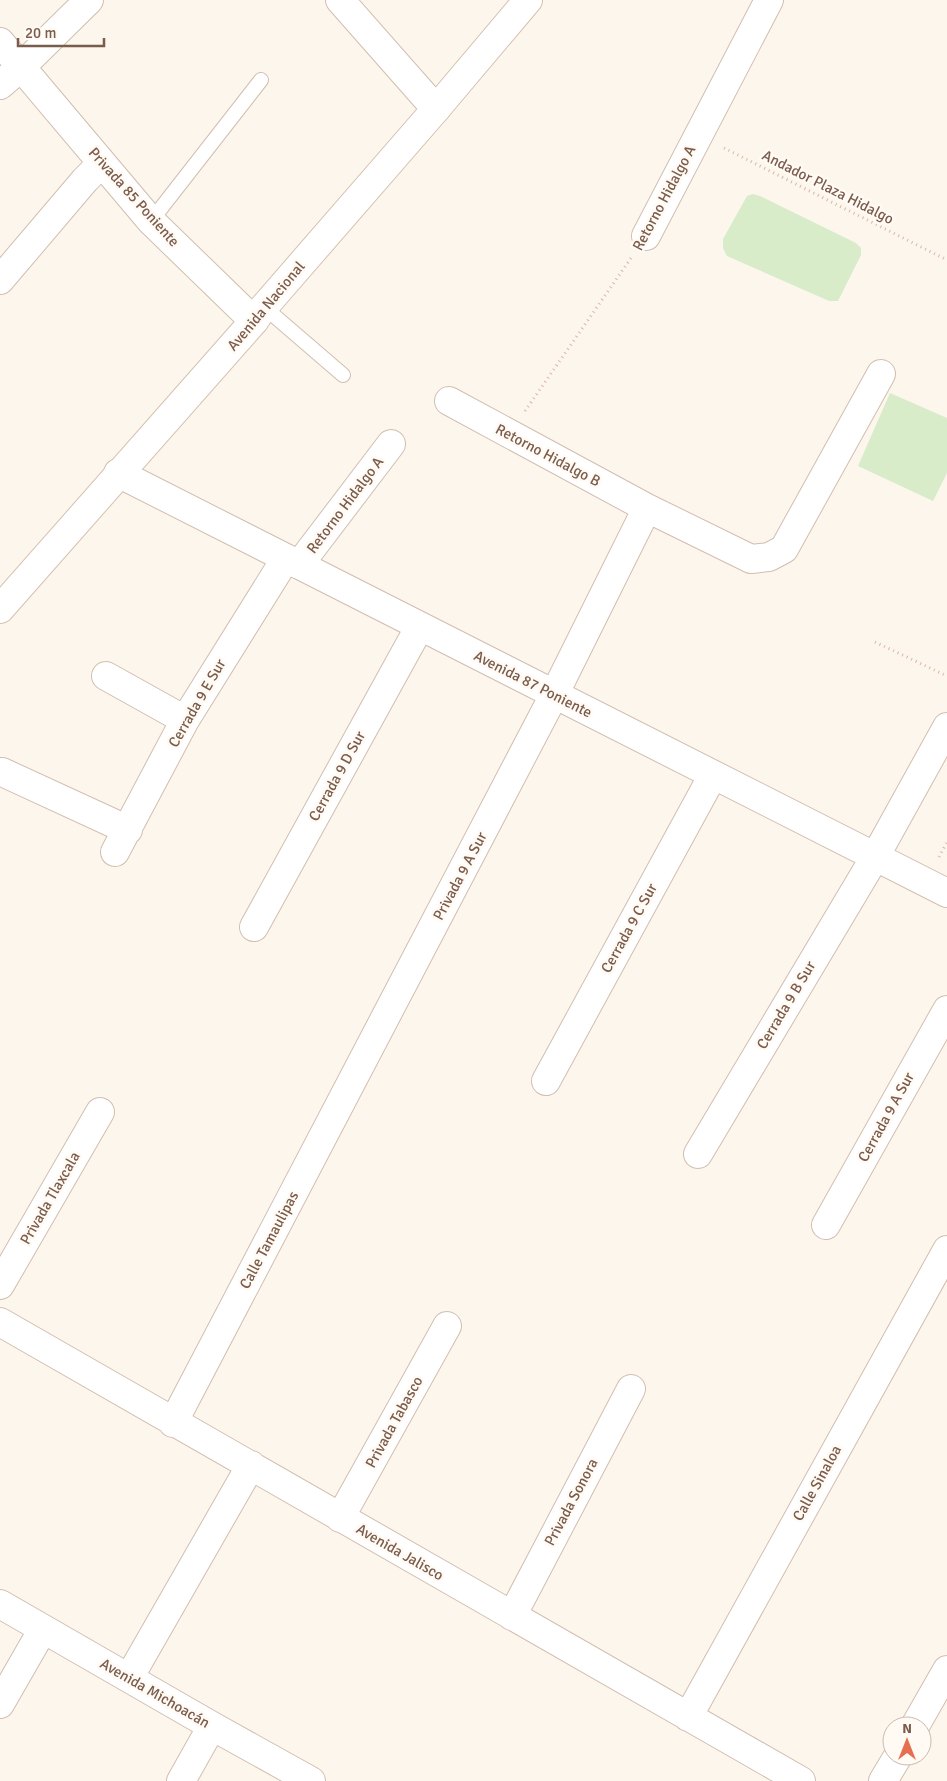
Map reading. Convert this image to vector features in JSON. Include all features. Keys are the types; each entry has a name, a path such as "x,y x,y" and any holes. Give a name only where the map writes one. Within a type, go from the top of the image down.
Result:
{"street":[{"path":"0,85 89,0"},
{"path":"340,0 436,108"},
{"name":"Avenida Nacional","path":"0,609 259,314 528,0"},
{"name":"Retorno Hidalgo A","path":"646,236 769,0"},
{"name":"Privada 85 Poniente","path":"0,42 151,221 259,314"},
{"path":"0,280 85,180 102,163"},
{"name":"Retorno Hidalgo B","path":"449,402 647,508 751,559 769,557 784,549 880,374"},
{"name":"Retorno Hidalgo A","path":"292,562 391,444"},
{"name":"Avenida 87 Poniente","path":"118,473 947,893"},
{"path":"554,695 647,508"},
{"name":"Cerrada 9 E Sur","path":"2,772 122,841 185,720 292,562"},
{"name":"Cerrada 9 D Sur","path":"254,927 420,626"},
{"path":"106,676 185,720"},
{"name":"Privada 9 A Sur","path":"365,1057 554,695"},
{"name":"Cerrada 9 B Sur","path":"698,1154 875,857 947,727"},
{"name":"Cerrada 9 C Sur","path":"546,1081 713,775"},
{"name":"Cerrada 9 A Sur","path":"826,1224 947,1010"},
{"name":"Calle Tamaulipas","path":"173,1423 365,1057"},
{"name":"Privada Tlaxcala","path":"0,1285 100,1112"},
{"name":"Calle Sinaloa","path":"688,1717 947,1250"},
{"name":"Avenida Jalisco","path":"0,1322 173,1423 251,1465 340,1518 800,1781"},
{"name":"Privada Tabasco","path":"340,1518 447,1326"},
{"name":"Privada Sonora","path":"512,1616 631,1389"},
{"path":"129,1678 251,1465"},
{"name":"Avenida Michoacán","path":"0,1604 311,1781"},
{"path":"0,1704 43,1629"},
{"path":"921,1716 947,1670"},
{"path":"181,1781 212,1726"},
{"path":"883,1781 892,1766"}],"lane":[{"path":"151,221 261,80"},
{"path":"259,314 343,375"}],"path":[{"name":"Andador Plaza Hidalgo","path":"698,134 947,260"},
{"name":"Retorno Hidalgo A","path":"508,434 646,236"},
{"path":"875,642 947,676"},
{"path":"935,864 947,842"}],"green space":[{"path":"753,194 856,243 861,248 861,255 838,301 829,301 727,256 723,248 723,239 747,196"},
{"path":"890,393 947,418 947,473 933,501 858,466"}]}
